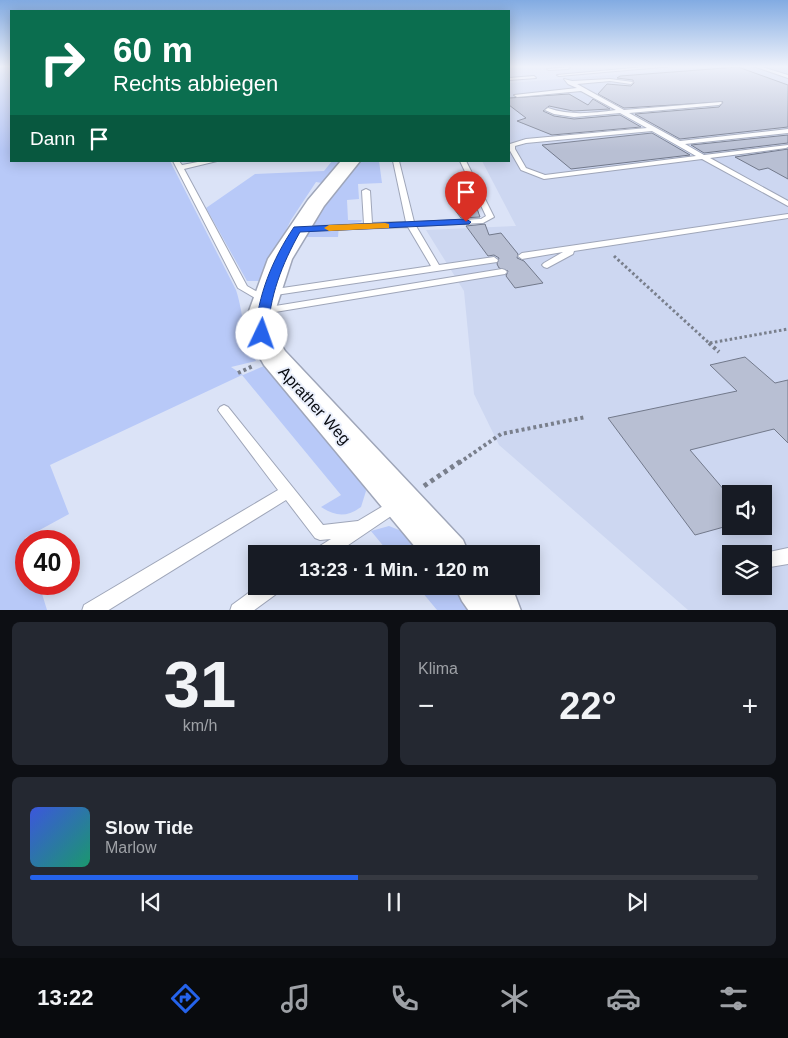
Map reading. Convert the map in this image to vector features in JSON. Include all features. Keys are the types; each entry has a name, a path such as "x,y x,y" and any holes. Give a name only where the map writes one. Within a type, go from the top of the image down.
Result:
{"street":[{"name":"Aprather Weg","path":"350,162 315,204 297,229 280,259 265,301 262,334 274,358 440,545"},
{"path":"485,595 499,610"}],"lane":[{"path":"592,94 788,204"},
{"path":"548,110 554,114 577,115 719,103"},
{"path":"652,129 526,141 512,145 512,149 523,169 544,177 786,146"},
{"path":"678,143 788,131"},
{"path":"202,162 178,164 243,288 265,301 502,272"},
{"path":"396,162 411,225 437,269"},
{"path":"297,229 483,221 490,217 463,162"},
{"path":"366,192 368,226"},
{"path":"522,256 788,216"},
{"path":"547,265 577,248"},
{"path":"265,301 494,260"},
{"path":"472,264 482,275"},
{"path":"224,410 320,533 359,528"},
{"path":"92,610 287,492"},
{"path":"334,545 401,501"},
{"path":"772,559 788,556"},
{"path":"238,610 260,595"}],"path":[{"path":"601,244 719,352"},
{"path":"709,343 788,329"},
{"path":"401,501 501,434 586,417"}],"shaded area":[{"path":"0,94 10,94 10,162 171,162 236,290 239,300 245,334 256,361 231,367 243,375 264,366 363,482 366,491 361,507 356,511 336,514 321,507 341,495 242,375 50,465 69,514 40,530 15,530 15,595 42,595 47,610 0,610"},
{"path":"510,94 788,94 788,610 688,610 499,445 474,394 464,291 426,230 516,226 483,162 510,162"},
{"path":"331,162 379,162 382,183 358,184 359,199 347,200 348,220 362,220 361,222 339,225 338,237 306,237 319,212 339,186 316,182 291,220 261,281 247,281 206,208 255,174 324,171"},
{"path":"389,526 404,532 415,545 383,545 371,531"},
{"path":"424,595 459,595 472,610 437,610"}],"building":[{"path":"570,94 588,105 593,99 610,109 573,111 549,106 543,111 554,116 574,119 620,115 641,127 552,135 517,121 526,118 510,106 510,98"},
{"path":"599,94 788,94 788,127 680,139 635,114 719,107 723,102 624,108"},
{"path":"652,133 690,155 571,169 542,145"},
{"path":"788,135 788,143 704,153 691,145"},
{"path":"788,149 788,179 768,168 759,170 735,157"},
{"path":"474,200 480,217 461,218 448,201"},
{"path":"485,224 489,235 501,233 518,254 517,258 524,261 543,283 515,288 506,276 508,271 499,268 497,264 499,258 494,255 488,256 466,226"},
{"path":"745,357 775,383 788,380 788,443 774,429 690,450 722,487 722,528 695,535 608,418 737,391 710,365"}],"slow traffic":[{"path":"329,228 385,226"}],"route":[{"path":"262,334 262,311 265,300 280,259 297,229 466,222"}]}
